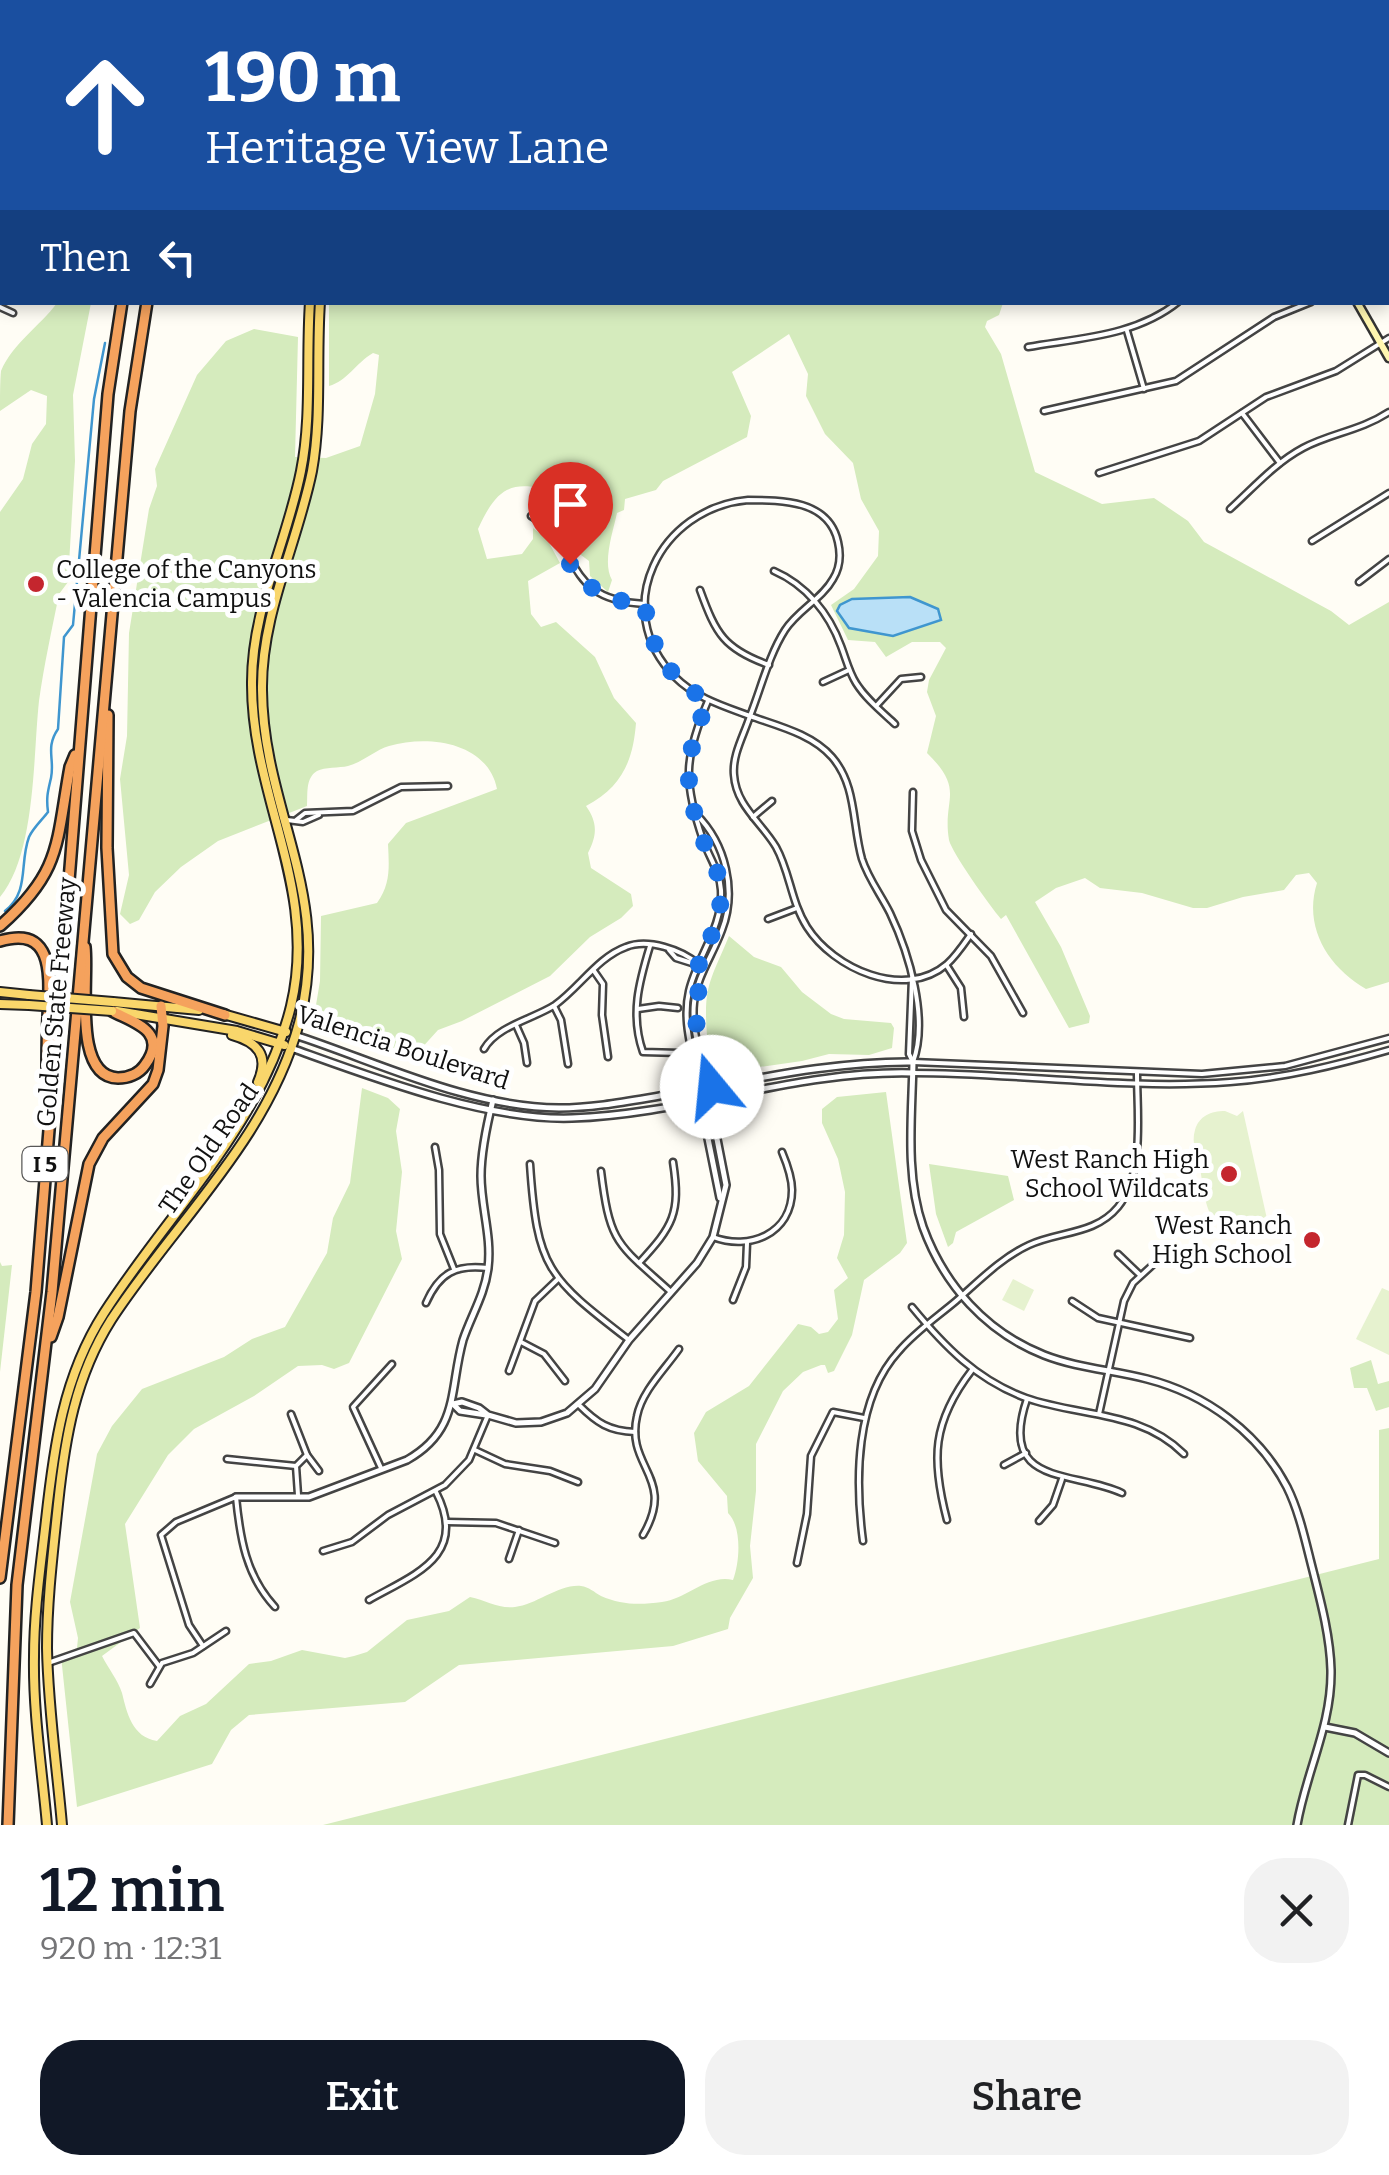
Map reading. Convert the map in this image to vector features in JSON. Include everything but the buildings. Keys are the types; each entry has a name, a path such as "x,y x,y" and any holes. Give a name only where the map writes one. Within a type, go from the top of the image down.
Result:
{"highway":[{"name":"Golden State Freeway","path":"0,1578 32,1321 108,394 122,305"},
{"name":"Golden State Freeway","path":"8,1825 16,1602 46,1349 133,379 145,305"},
{"path":"106,688 113,954 121,969 141,988 224,1014"},
{"path":"0,926 36,892 50,869 70,767 78,748"},
{"path":"82,928 87,966 88,1052 98,1070 121,1078 144,1066 151,1044 142,1025 112,1006"},
{"path":"0,941 28,940 38,946 48,964 48,1125"},
{"path":"46,1349 58,1318 88,1164 103,1138 153,1084 164,1018 161,1006"}],"main road":[{"name":"The Old Road","path":"286,821 255,731 252,665 262,608 302,466 307,428 310,305"},
{"name":"The Old Road","path":"47,1825 34,1642 53,1458 64,1402 78,1362 102,1316 263,1085 280,1044 296,978 299,936 295,870 267,744 262,668 270,619 312,466 317,430 320,305"},
{"path":"1359,305 1389,358"},
{"name":"The Old Road","path":"62,1825 48,1663 49,1591 71,1410 86,1370 118,1310 260,1117 291,1048 306,990 310,953 306,901 295,870"},
{"name":"Valencia Boulevard","path":"0,992 29,1000 161,1006 224,1014 295,1036"},
{"name":"Valencia Boulevard","path":"0,1004 29,1000"},
{"name":"Valencia Boulevard","path":"112,1006 219,1028 291,1048"},
{"path":"219,1028 249,1040 262,1054 263,1069 248,1108"}],"street":[{"path":"1028,347 1127,330 1174,305"},
{"path":"1044,411 1176,381 1274,317 1304,305"},
{"path":"0,307 13,313"},
{"path":"1127,330 1144,389"},
{"path":"1099,472 1199,441 1266,397 1336,370 1389,338"},
{"path":"1230,508 1280,464 1312,444 1359,429 1389,412"},
{"path":"1242,414 1280,464"},
{"path":"1312,541 1362,506 1389,493"},
{"path":"971,934 946,965 912,978 876,979 858,972 810,932 778,850 740,799 734,773 736,754 750,716 770,665 784,632 828,587 838,567 840,548 832,526 818,512 779,500 748,500 710,508 679,528 662,548 652,569 645,604 652,639 666,666 686,688 708,701 750,716 813,741 840,769 849,788 862,859 897,928 912,978 918,1001 912,1164 915,1195 935,1256 962,1296 989,1322 1024,1346 1067,1362 1167,1385 1214,1407 1250,1437 1287,1488 1304,1535 1328,1643 1330,1690 1325,1726 1298,1825"},
{"path":"531,516 551,530 577,574 592,590 618,602 645,604"},
{"path":"1359,582 1389,559"},
{"path":"774,571 795,581 814,600 834,631 861,691 895,724"},
{"path":"700,590 723,640 740,654 770,665"},
{"path":"823,682 849,670"},
{"path":"876,706 901,680 921,677"},
{"path":"453,1404 460,1411 529,1423 553,1418 579,1405 713,1237 726,1180 698,1089 686,1008 698,964 718,917 721,891 689,792 688,760 708,701"},
{"path":"286,821 304,822 319,814 360,808 401,787 448,786"},
{"path":"913,792 912,831 920,860 946,910 992,956 1023,1013"},
{"path":"753,816 772,801"},
{"path":"696,814 710,831 728,874 724,923 705,967 694,1008 707,1088 704,1099"},
{"path":"768,920 798,908"},
{"path":"484,1049 493,1036 553,1006 625,947 650,945 705,967"},
{"path":"650,945 636,1009 644,1052 680,1053"},
{"path":"946,965 960,988 964,1017"},
{"path":"594,972 603,984 608,1057"},
{"path":"553,1006 561,1020 568,1064"},
{"path":"636,1009 678,1008"},
{"path":"516,1025 527,1063"},
{"name":"Valencia Boulevard","path":"295,1036 492,1100 538,1106 589,1106 884,1062 1202,1074 1267,1068 1389,1038"},
{"name":"Valencia Boulevard","path":"291,1048 490,1110 570,1118 868,1074 1205,1083 1268,1078 1389,1050"},
{"path":"863,1540 860,1507 866,1419 873,1393 889,1364 1004,1260 1030,1245 1086,1230 1120,1206 1134,1170 1137,1073"},
{"path":"204,1646 189,1624 162,1532 236,1497 298,1498 332,1490 407,1460 430,1444 446,1421 453,1404 463,1340 484,1290 488,1268 489,1244 480,1177 492,1100"},
{"path":"435,1147 440,1234 454,1269"},
{"path":"713,1237 746,1243 778,1227 791,1203 791,1179 782,1152"},
{"path":"640,1264 672,1224 678,1192 674,1162"},
{"path":"530,1164 538,1237 558,1279 582,1304 629,1340"},
{"path":"601,1171 610,1229 620,1246 671,1292"},
{"path":"733,1300 746,1268 746,1243"},
{"path":"1118,1254 1140,1275"},
{"path":"1100,1414 1128,1291 1157,1262"},
{"path":"426,1303 435,1285 454,1269 488,1268"},
{"path":"509,1371 536,1301 558,1279"},
{"path":"1072,1301 1098,1318 1190,1338"},
{"path":"912,1307 972,1370 1028,1398 1153,1430 1184,1454"},
{"path":"520,1342 551,1360 565,1380"},
{"path":"643,1536 654,1513 656,1494 637,1448 635,1432 641,1404 679,1348"},
{"path":"381,1468 353,1407 392,1364"},
{"path":"947,1520 936,1474 937,1444 948,1406 972,1370"},
{"path":"1028,1398 1021,1424 1026,1452 1038,1467 1062,1479 1108,1486 1122,1493"},
{"path":"579,1405 601,1425 635,1432"},
{"path":"797,1562 807,1514 811,1456 828,1416 838,1411 866,1419"},
{"path":"290,1414 307,1455 319,1471"},
{"path":"324,1551 352,1542 388,1515 436,1492 475,1450 488,1416"},
{"path":"475,1450 505,1464 550,1470 578,1482"},
{"path":"1004,1465 1026,1452"},
{"path":"298,1498 296,1466 307,1455"},
{"path":"227,1459 296,1466"},
{"path":"1039,1521 1056,1499 1062,1479"},
{"path":"368,1600 427,1567 441,1550 448,1522 436,1492"},
{"path":"236,1497 243,1550 266,1598 276,1607"},
{"path":"448,1522 496,1522 555,1543"},
{"path":"509,1559 520,1528"},
{"path":"150,1684 159,1666 193,1653 226,1631"},
{"path":"48,1663 134,1633 159,1666"},
{"path":"1325,1726 1354,1734 1389,1752"},
{"path":"1348,1825 1358,1775 1389,1787"}],"green space":[{"name":"College of the Canyons - Valencia Campus","path":"55,305 91,305 73,395 75,461 68,582 59,594 43,674 27,830 12,878 0,897 0,512 23,479 32,444 46,424 47,396 31,390 0,411 1,371 12,352"},
{"path":"329,305 1002,305 999,315 987,321 985,327 1001,354 1035,472 1102,504 1154,498 1188,521 1204,542 1331,611 1349,625 1389,602 1389,982 1366,989 1330,957 1316,930 1313,915 1317,883 1309,873 1296,875 1284,890 1207,908 1100,888 1085,878 1056,888 1035,902 1061,947 1090,1016 1089,1023 1069,1028 1006,915 1001,919 949,840 949,786 927,753 936,716 927,692 929,680 946,648 940,642 912,642 886,657 875,642 848,640 831,605 854,589 878,556 879,531 861,499 853,463 825,434 806,396 808,374 789,334 732,372 751,416 747,437 663,481 656,490 625,499 624,510 617,513 609,547 612,580 608,592 590,576 589,561 569,546 556,527 561,493 531,487 509,489 493,502 478,529 487,559 522,554 533,539 533,528 547,539 560,563 528,581 531,614 541,627 556,622 595,657 614,698 636,723 623,772 609,790 586,806 595,829 588,853 591,868 631,894 633,906 621,918 590,937 550,976 438,1030 419,1051 406,1057 389,1055 325,1026 314,1017 320,981 321,916 377,903 387,882 388,844 406,823 497,789 491,773 470,752 422,741 389,746 353,764 317,771 309,782 307,806 218,841 181,867 155,892 139,920 130,924 120,914 129,875 120,779 127,736 129,633 149,509 157,486 155,469 197,375 226,341 254,329 298,337 295,457 326,458 360,446 375,394 379,355 373,353 329,386"},
{"path":"729,936 754,957 781,967 802,992 831,1014 844,1019 891,1023 892,1048 869,1055 829,1054 717,1073 708,1050 706,1005 710,983"},
{"path":"362,1088 388,1098 400,1109 396,1131 402,1172 396,1231 402,1259 349,1363 334,1369 298,1366 194,1429 168,1455 125,1524 140,1628 102,1656 120,1688 132,1723 149,1739 157,1741 180,1716 206,1704 249,1664 302,1650 345,1658 354,1656 367,1652 407,1620 449,1611 470,1597 515,1607 564,1588 581,1586 616,1601 646,1604 671,1600 714,1580 733,1580 738,1554 736,1527 728,1513 727,1496 698,1461 694,1433 706,1412 749,1386 798,1324 819,1334 828,1332 838,1319 834,1290 848,1278 837,1258 844,1235 845,1192 838,1159 822,1123 822,1109 837,1097 886,1092 907,1243 900,1253 864,1280 852,1335 834,1371 828,1373 825,1365 821,1365 803,1372 783,1391 756,1444 750,1546 753,1578 730,1618 728,1629 673,1646 459,1665 405,1702 249,1715 231,1730 212,1764 77,1807 61,1656 77,1648 70,1602 97,1454 112,1426 142,1389 224,1357 252,1339 285,1327 327,1253 333,1218 350,1183"},
{"path":"1225,1111 1237,1116 1243,1111 1267,1219 1260,1218 1249,1229 1238,1232 1224,1230 1212,1217 1194,1144 1199,1121 1210,1113"},
{"path":"929,1164 1008,1176 1014,1200 956,1232 948,1247 936,1214"},
{"path":"0,1262 2,1266 12,1265 0,1372"},
{"path":"1013,1279 1034,1290 1024,1311 1002,1300"},
{"path":"1382,1288 1389,1291 1389,1355 1356,1339"},
{"path":"1371,1360 1378,1384 1389,1381 1389,1407 1376,1411 1367,1388 1354,1388 1350,1368"},
{"path":"1389,1428 1389,1825 323,1825 1379,1559 1379,1430"}],"water":[{"path":"910,597 938,609 941,620 893,636 849,628 837,611 852,599"}],"waterway":[{"path":"5,911 21,886 29,837 48,812 64,637 73,625 94,399 105,343"}],"place":[{"name":"College of the Canyons - Valencia Campus","path":"36,584"},
{"name":"West Ranch High School Wildcats","path":"1229,1174"},
{"name":"West Ranch High School","path":"1312,1240"}],"route":[{"path":"570,564 601,595 645,604 658,655 686,688 708,701 692,741 688,781 697,823 721,891 718,917 698,964 705,967 694,1008 707,1088 712,1087"}]}
